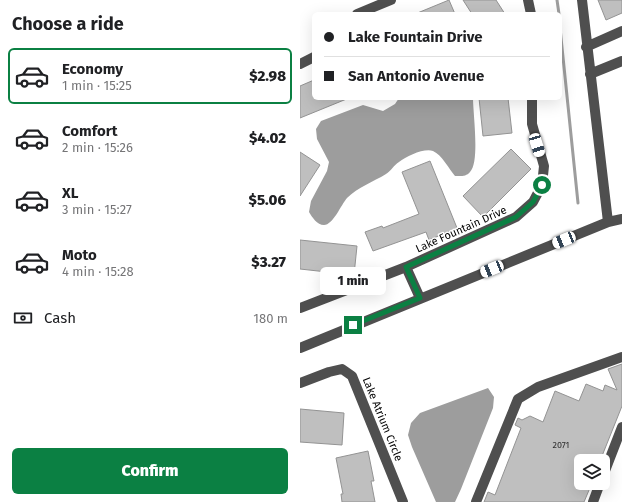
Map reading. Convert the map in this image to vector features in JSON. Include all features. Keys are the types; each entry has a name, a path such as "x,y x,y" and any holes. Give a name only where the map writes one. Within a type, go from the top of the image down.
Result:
{"street":[{"path":"363,12 391,0"},
{"path":"528,0 530,12"},
{"path":"582,0 586,46 608,222"},
{"path":"586,46 622,31"},
{"path":"300,64 312,58"},
{"path":"590,74 622,61"},
{"name":"Lake Fountain Drive","path":"300,308 406,267 516,217 533,202 542,185 544,166 532,124 532,100"},
{"path":"300,348 608,222 622,219"},
{"path":"406,267 420,298"},
{"path":"476,502 518,399 538,387 622,357"},
{"name":"Lake Atrium Circle","path":"300,383 329,372 342,369 352,376 403,502"},
{"path":"610,458 622,427"},
{"path":"593,502 597,490"}],"shaded area":[{"path":"398,100 473,100 475,158 470,172 465,175 455,176 442,159 433,151 429,150 416,153 406,157 397,163 386,174 351,194 331,222 324,225 319,224 309,212 311,201 327,171 329,162 317,139 316,129 321,121 363,105 383,111 395,104"},
{"path":"488,388 494,397 493,408 461,489 455,502 436,502 408,435 411,423 420,413"}],"building":[{"path":"449,0 454,12 420,12"},
{"path":"463,0 496,0 504,12 471,12"},
{"path":"598,0 622,0 622,13 606,20"},
{"path":"312,81 312,100 344,100 300,118 300,86"},
{"path":"479,100 508,100 512,133 483,136"},
{"path":"511,149 531,169 483,217 463,196"},
{"path":"300,152 320,165 300,196"},
{"path":"430,161 457,228 429,240 426,232 373,251 365,232 382,226 383,228 419,214 402,172"},
{"path":"300,240 357,246 354,275 300,269"},
{"path":"622,364 622,406 603,454 574,454 574,490 589,490 584,502 484,502 488,492 495,495 521,428 515,425 518,418 522,420 530,416 543,422 555,391 579,401 586,384 603,391 605,385 617,390 608,369"},
{"path":"300,409 344,413 342,445 300,442"},
{"path":"368,451 374,481 371,481 375,502 342,502 341,494 343,494 336,458"}],"waterway":[{"path":"557,0 559,12"},
{"path":"562,47 578,203"}],"route":[{"path":"353,325 420,298 406,267 516,217 533,202 542,185"}]}
